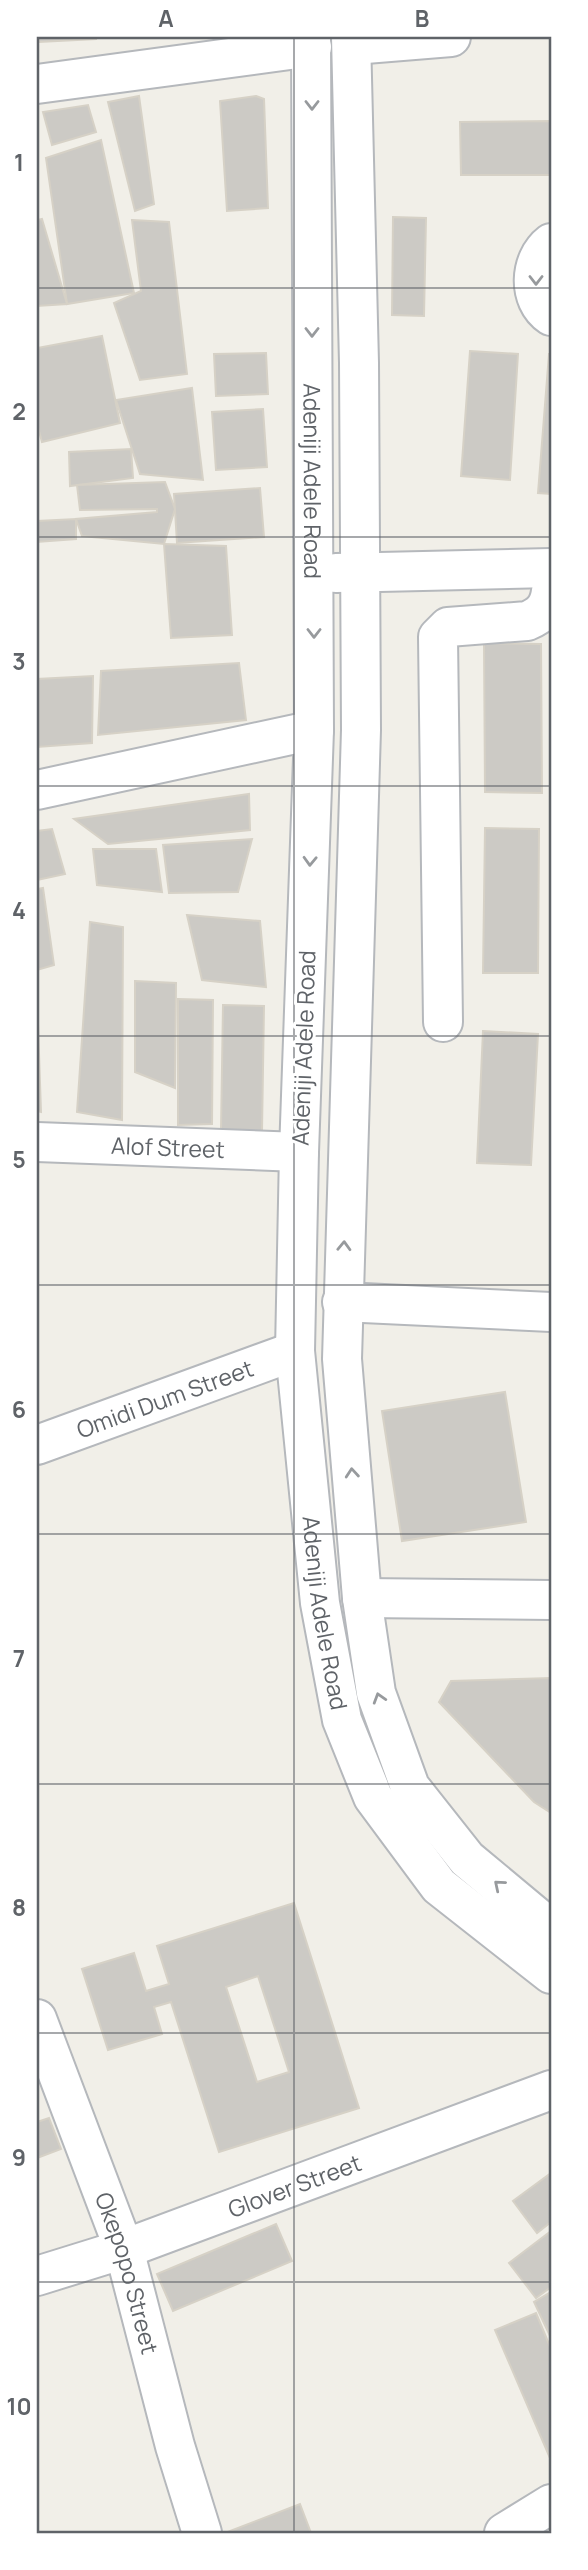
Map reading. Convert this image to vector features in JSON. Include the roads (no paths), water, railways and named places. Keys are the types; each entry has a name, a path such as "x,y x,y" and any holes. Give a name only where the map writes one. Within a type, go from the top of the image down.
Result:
{"street":[{"path":"352,41 451,37"},
{"name":"Adeniji Adele Road","path":"352,41 359,363 361,730 342,1359 362,1598 376,1693 410,1787 467,1859 551,1929"},
{"path":"37,84 312,42"},
{"name":"Adeniji Adele Road","path":"312,42 314,730 295,1351 320,1603 342,1720 373,1797 439,1886 551,1974"},
{"path":"551,243 537,261 534,279 537,297 551,316"},
{"path":"314,573 551,568"},
{"path":"443,1022 438,636 448,627 527,621 539,616 550,603 551,591"},
{"path":"37,790 314,730"},
{"name":"Alof Street","path":"37,1142 299,1152"},
{"path":"342,1301 551,1312"},
{"name":"Omidi Dum Street","path":"37,1445 295,1351"},
{"path":"362,1598 551,1600"},
{"name":"Okepopo Street","path":"37,2019 124,2249 175,2446 202,2533"},
{"name":"Glover Street","path":"37,2276 124,2249 551,2090"},
{"path":"504,2533 551,2504"}]}
